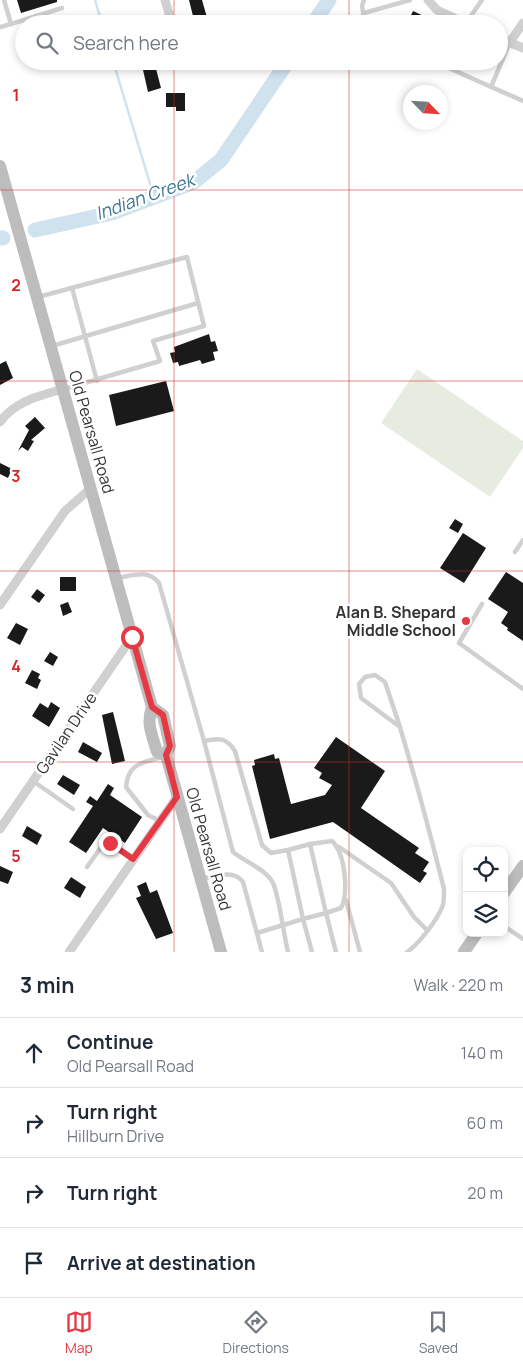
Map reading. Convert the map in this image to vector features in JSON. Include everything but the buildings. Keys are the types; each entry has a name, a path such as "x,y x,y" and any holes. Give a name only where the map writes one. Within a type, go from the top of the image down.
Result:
{"main road":[{"name":"Old Pearsall Road","path":"0,166 152,707 148,719 157,752 166,755 221,952"},
{"path":"505,892 523,866"},
{"path":"464,952 474,937"}],"street":[{"path":"166,0 170,15"},
{"path":"428,0 437,10 448,15"},
{"path":"523,22 510,42 523,48"},
{"path":"0,422 3,410 24,401 63,389"},
{"path":"0,605 65,511 91,488"},
{"name":"Gavilan Drive","path":"0,829 132,637"},
{"path":"69,952 177,797"}],"lane":[{"path":"4,0 11,24"},
{"path":"364,0 362,6 364,13 410,0"},
{"path":"473,15 482,0"},
{"path":"40,15 62,8"},
{"path":"0,27 15,23"},
{"path":"508,47 510,42"},
{"path":"453,70 523,100"},
{"path":"491,87 498,70"},
{"path":"37,297 187,257 204,326 153,341 160,361 63,389"},
{"path":"72,288 96,381"},
{"path":"51,347 198,303"},
{"path":"515,552 523,540"},
{"path":"117,578 142,573 153,576 159,584 204,741 233,852 243,861 260,869 273,883 288,952"},
{"path":"482,604 459,643 523,689"},
{"path":"400,727 361,698 359,684 365,676 375,674 385,682 400,727 444,889 443,905 414,947 407,952"},
{"path":"204,741 220,738 229,742 235,750 262,845 271,853 310,844 332,842 391,883 414,917 427,930"},
{"path":"160,821 148,815 126,787 127,776 135,766 166,755"},
{"path":"33,781 72,809"},
{"path":"87,867 104,843 110,843 133,859"},
{"path":"310,844 336,952"},
{"path":"338,847 346,885 346,900 360,952"},
{"path":"288,850 312,952"},
{"path":"201,879 231,874 239,876 243,882 262,952"},
{"path":"257,933 281,924 303,920 341,908 346,900"},
{"path":"508,929 522,938"}],"shaded area":[{"path":"417,369 523,441 523,448 490,497 381,423"}],"waterway":[{"path":"95,0 99,15"},
{"name":"Indian Creek","path":"319,15 329,0"},
{"path":"116,70 154,197"},
{"name":"Indian Creek","path":"35,230 112,213 194,182 221,160 282,70"}],"place":[{"name":"Alan B. Shepard Middle School","path":"466,621"}],"route":[{"path":"110,843 133,859 177,797 166,755 170,746 163,715 152,707 132,637"}]}
